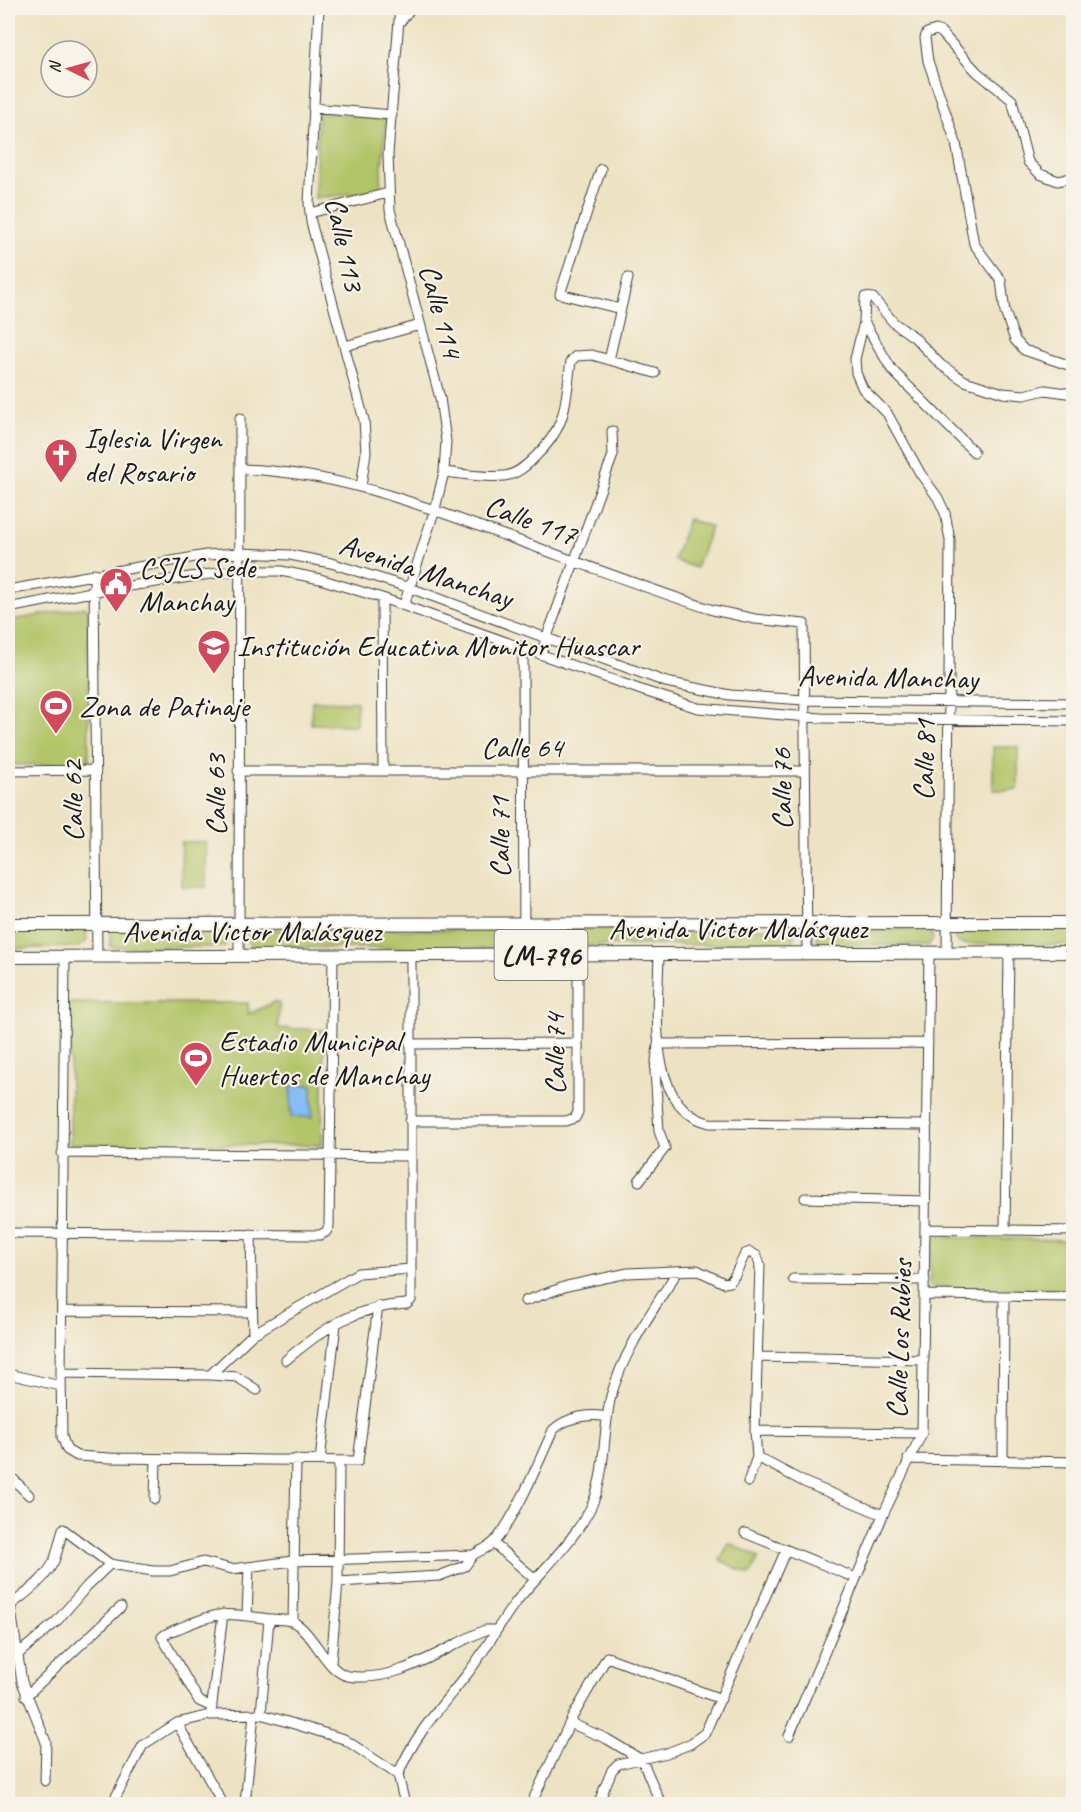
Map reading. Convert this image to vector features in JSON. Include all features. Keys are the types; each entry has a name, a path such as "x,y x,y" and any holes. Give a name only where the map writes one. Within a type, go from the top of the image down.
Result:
{"main road":[{"name":"Avenida Victor Malásquez","path":"8,924 1074,923"},
{"name":"Avenida Victor Malásquez","path":"8,957 1074,952"}],"street":[{"name":"Calle 113","path":"319,8 308,191 310,213 365,431 366,463 361,487"},
{"name":"Calle 114","path":"400,8 388,154 388,193 394,230 445,422 446,450 444,472 435,509 404,605"},
{"path":"399,24 411,8"},
{"path":"1074,177 1058,181 1034,169 1025,153 1012,100 977,72 941,32 936,30 927,33 924,38 928,61 956,144 974,244 1001,280 1005,312 1015,340 1023,351 1074,367"},
{"path":"313,108 392,115"},
{"path":"601,169 560,294 621,309"},
{"path":"310,213 388,193"},
{"path":"609,360 628,278"},
{"name":"Calle 81","path":"946,952 950,540 945,513 938,498 920,473 887,413 863,389 859,381 855,359 864,322 865,297 871,296 894,323 914,338 941,365 965,381 1003,393 1024,395 1045,390 1074,394"},
{"path":"864,322 892,370 974,452"},
{"path":"345,346 420,325"},
{"path":"444,472 505,476 525,466 550,442 560,426 566,409 571,361 582,355 655,373"},
{"name":"Calle 63","path":"240,418 238,771 240,956"},
{"path":"541,653 613,455 612,431"},
{"name":"Calle 117","path":"240,469 295,472 361,487 435,509 720,612 804,624"},
{"name":"Avenida Manchay","path":"8,590 206,555 240,552 308,558 410,588 688,688 730,695 805,700 1074,703"},
{"name":"Avenida Manchay","path":"8,608 95,591 239,570 293,573 404,605 683,704 717,711 805,717 1074,721"},
{"name":"Calle 62","path":"94,573 97,957"},
{"path":"382,598 383,771"},
{"name":"Calle 76","path":"804,624 807,954"},
{"name":"Calle 71","path":"523,646 524,956"},
{"path":"8,771 96,770"},
{"name":"Calle 64","path":"238,771 805,771"},
{"path":"1005,1230 1009,952"},
{"name":"Calle Los Rubies","path":"789,1736 883,1515 922,1433 929,953"},
{"path":"286,1360 336,1324 378,1306 410,1303 411,955"},
{"name":"Calle 74","path":"410,1121 566,1121 575,1118 578,955"},
{"path":"639,1181 665,1148 659,1131 655,1071 658,1044 659,955"},
{"path":"8,1233 322,1234 326,1232 329,1226 331,1156 333,956"},
{"path":"64,957 61,1386 62,1437 69,1452 77,1456 156,1459 296,1459 355,1462 360,1459 378,1306"},
{"path":"410,1044 578,1043"},
{"path":"658,1044 928,1043"},
{"path":"658,1044 664,1073 674,1098 688,1116 697,1120 709,1123 927,1125"},
{"path":"63,1153 410,1156"},
{"path":"805,1198 926,1201"},
{"path":"926,1229 1074,1231"},
{"path":"251,1234 253,1334"},
{"path":"525,1301 610,1275 697,1270 724,1283 730,1282 745,1254 750,1252 757,1256 760,1265 755,1431 757,1458 748,1482"},
{"path":"210,1375 253,1334 358,1273 411,1269"},
{"path":"405,1804 399,1775 440,1705 466,1676 494,1630 566,1545 591,1508 598,1481 607,1417 624,1359 677,1272"},
{"path":"793,1279 925,1280"},
{"path":"925,1294 1074,1297"},
{"path":"1003,1461 1004,1296"},
{"path":"62,1311 252,1312"},
{"path":"320,1460 336,1324"},
{"path":"759,1357 924,1360"},
{"path":"221,1364 257,1390"},
{"path":"61,1373 237,1377"},
{"path":"8,1374 61,1386"},
{"path":"11,1605 38,1583 48,1571 55,1559 63,1529 110,1564 170,1571 203,1562 221,1568 293,1561 473,1554 493,1543 532,1477 553,1430 558,1425 580,1416 607,1417"},
{"path":"755,1431 922,1433"},
{"path":"757,1458 804,1482 883,1515"},
{"path":"155,1499 156,1459"},
{"path":"293,1622 296,1459"},
{"path":"908,1459 1074,1462"},
{"path":"331,1663 339,1560 339,1461"},
{"path":"8,1474 29,1495"},
{"path":"745,1533 856,1578"},
{"path":"493,1543 535,1579"},
{"path":"598,1804 612,1770 618,1764 667,1753 700,1738 721,1699 786,1550"},
{"path":"338,1582 439,1576 465,1566 473,1554"},
{"path":"17,1655 56,1622 87,1586 110,1564"},
{"path":"247,1615 249,1567"},
{"path":"8,1591 17,1655 26,1696 46,1742 45,1781"},
{"path":"26,1696 121,1607"},
{"path":"211,1711 199,1701 162,1637 212,1614 247,1615 293,1622 308,1634 331,1663 345,1675 384,1674 418,1663 485,1630 494,1630"},
{"path":"211,1711 224,1614"},
{"path":"245,1804 269,1619"},
{"path":"531,1804 570,1723 607,1657 721,1699"},
{"path":"112,1804 144,1745 177,1723 211,1711 257,1714 344,1739 399,1775"},
{"path":"177,1723 222,1802"},
{"path":"570,1723 607,1739 642,1760 661,1804"}],"green space":[{"path":"318,112 386,119 380,191 315,198"},
{"path":"688,519 711,527 696,568 674,560"},
{"path":"85,607 88,611 89,764 8,765 8,621"},
{"path":"312,701 357,702 356,725 311,724"},
{"path":"993,747 1018,747 1018,790 993,790"},
{"path":"181,842 206,842 206,887 182,887"},
{"path":"962,927 1073,929 1073,945 963,944 954,937 957,929"},
{"path":"81,928 86,930 87,941 78,947 8,949 8,930"},
{"path":"794,928 794,944 531,946 531,929"},
{"path":"817,928 926,929 931,932 933,938 928,946 817,944"},
{"path":"110,929 223,929 229,935 224,947 110,947"},
{"path":"252,929 503,930 509,932 512,939 509,947 502,949 251,947 247,938"},
{"name":"Estadio Municipal Huertos de Manchay","path":"274,1002 279,1003 278,1028 324,1030 322,1145 70,1144 70,1003 248,1003 249,1014"},
{"path":"932,1237 1073,1240 1073,1290 929,1287"},
{"path":"729,1543 759,1557 750,1575 720,1560"}],"water":[{"path":"291,1085 312,1085 312,1117 291,1117"}],"place":[{"name":"Iglesia Virgen del Rosario","path":"61,484"},
{"name":"CSJLS Sede Manchay","path":"116,613"},
{"name":"Institución Educativa Monitor Huascar","path":"214,675"},
{"name":"Zona de Patinaje","path":"56,735"},
{"name":"Estadio Municipal Huertos de Manchay","path":"196,1087"}]}
